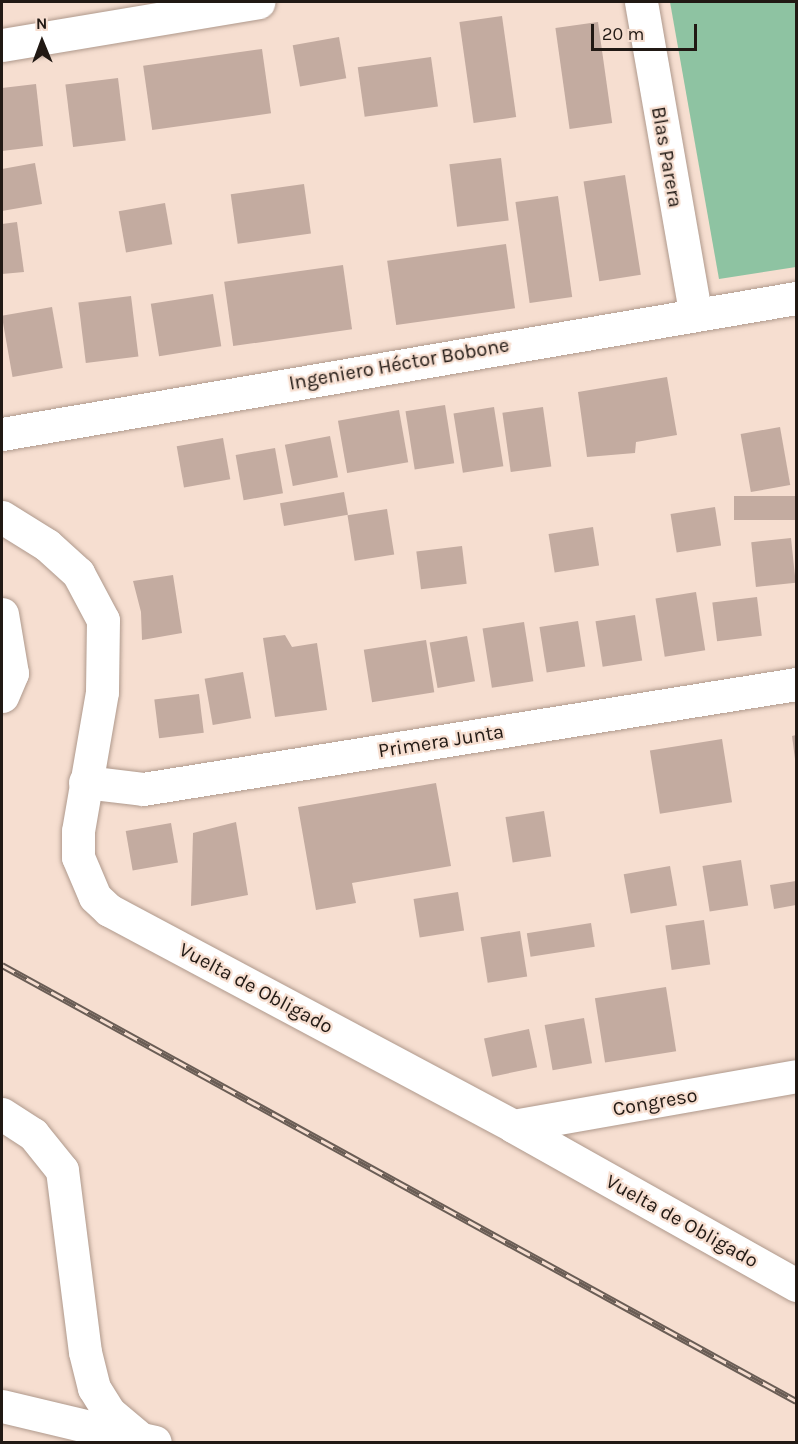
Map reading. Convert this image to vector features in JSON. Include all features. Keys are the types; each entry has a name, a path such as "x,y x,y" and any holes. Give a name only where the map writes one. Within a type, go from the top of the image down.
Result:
{"street":[{"path":"2,45 258,2"},
{"name":"Blas Parera","path":"641,2 695,313"},
{"name":"Ingeniero Héctor Bobone","path":"2,434 695,313 796,298"},
{"name":"Vuelta de Obligado","path":"2,517 47,545 78,573 103,620 106,642 102,692 85,782 78,857 90,889 109,910 513,1126 796,1285"},
{"path":"2,614 12,673 2,696"},
{"name":"Primera Junta","path":"85,782 143,789 796,684"},
{"name":"Congreso","path":"513,1126 796,1076"},
{"path":"2,1114 33,1134 62,1170 85,1352 94,1388 109,1412 148,1441"},
{"path":"2,1406 148,1441"}],"green space":[{"path":"670,2 796,2 796,267 719,279"}],"building":[{"path":"502,16 516,117 474,123 459,22"},
{"path":"598,22 612,123 570,129 555,28"},
{"path":"339,37 346,78 300,87 293,45"},
{"path":"262,49 271,113 152,130 143,66"},
{"path":"431,57 438,107 365,117 358,67"},
{"path":"118,78 126,141 73,147 65,84"},
{"path":"36,84 43,146 2,151 2,88"},
{"path":"501,158 509,221 457,227 449,164"},
{"path":"35,163 42,204 2,211 2,169"},
{"path":"625,175 641,275 599,281 584,182"},
{"path":"304,184 311,234 238,244 231,194"},
{"path":"558,196 572,297 530,303 515,202"},
{"path":"165,203 172,244 126,253 119,211"},
{"path":"17,222 24,272 2,274 2,224"},
{"path":"506,244 515,308 396,325 387,261"},
{"path":"343,265 352,329 233,346 224,282"},
{"path":"213,294 221,346 159,356 151,304"},
{"path":"131,296 138,357 86,363 78,302"},
{"path":"52,307 63,368 13,377 2,316"},
{"path":"667,377 677,435 636,442 635,453 587,457 578,392"},
{"path":"445,405 454,463 415,470 405,411"},
{"path":"494,407 503,466 463,473 454,413"},
{"path":"543,407 551,466 511,472 502,413"},
{"path":"399,410 408,462 347,473 338,421"},
{"path":"780,427 790,485 751,492 741,434"},
{"path":"330,436 338,477 293,486 285,445"},
{"path":"223,438 230,479 184,488 177,446"},
{"path":"275,448 283,493 244,500 236,455"},
{"path":"344,492 348,515 284,526 280,503"},
{"path":"734,496 796,496 796,520 734,520"},
{"path":"715,507 721,546 677,553 671,514"},
{"path":"387,509 394,554 355,561 347,515"},
{"path":"593,527 599,566 555,573 549,534"},
{"path":"791,538 796,583 756,587 751,542"},
{"path":"462,546 467,584 421,589 416,552"},
{"path":"173,575 182,633 142,640 141,612 133,581"},
{"path":"696,592 705,650 665,657 656,598"},
{"path":"757,597 762,636 717,641 712,602"},
{"path":"635,615 642,660 603,667 595,621"},
{"path":"578,621 585,666 547,673 539,627"},
{"path":"524,622 533,681 492,688 483,629"},
{"path":"285,635 292,647 317,643 327,710 275,717 263,638"},
{"path":"467,636 475,681 438,688 430,643"},
{"path":"426,640 434,692 372,702 364,650"},
{"path":"243,672 251,718 213,725 205,679"},
{"path":"199,694 204,733 159,738 154,699"},
{"path":"796,735 796,759 795,759 792,736"},
{"path":"722,739 732,802 660,814 650,750"},
{"path":"436,783 451,866 352,883 356,903 316,910 298,807"},
{"path":"544,811 551,856 513,863 505,817"},
{"path":"236,822 248,895 191,906 193,833"},
{"path":"171,823 178,862 133,870 126,831"},
{"path":"741,860 748,905 710,912 702,866"},
{"path":"670,866 677,905 631,914 624,874"},
{"path":"796,881 796,905 774,909 770,885"},
{"path":"458,892 464,931 420,938 414,899"},
{"path":"704,920 710,965 672,970 665,925"},
{"path":"591,923 595,947 531,957 527,933"},
{"path":"520,931 527,976 488,983 480,937"},
{"path":"666,987 676,1051 605,1062 595,998"},
{"path":"584,1018 592,1063 553,1070 545,1025"},
{"path":"529,1029 537,1067 492,1077 484,1039"}],"railway":[{"path":"2,965 796,1401"}]}
